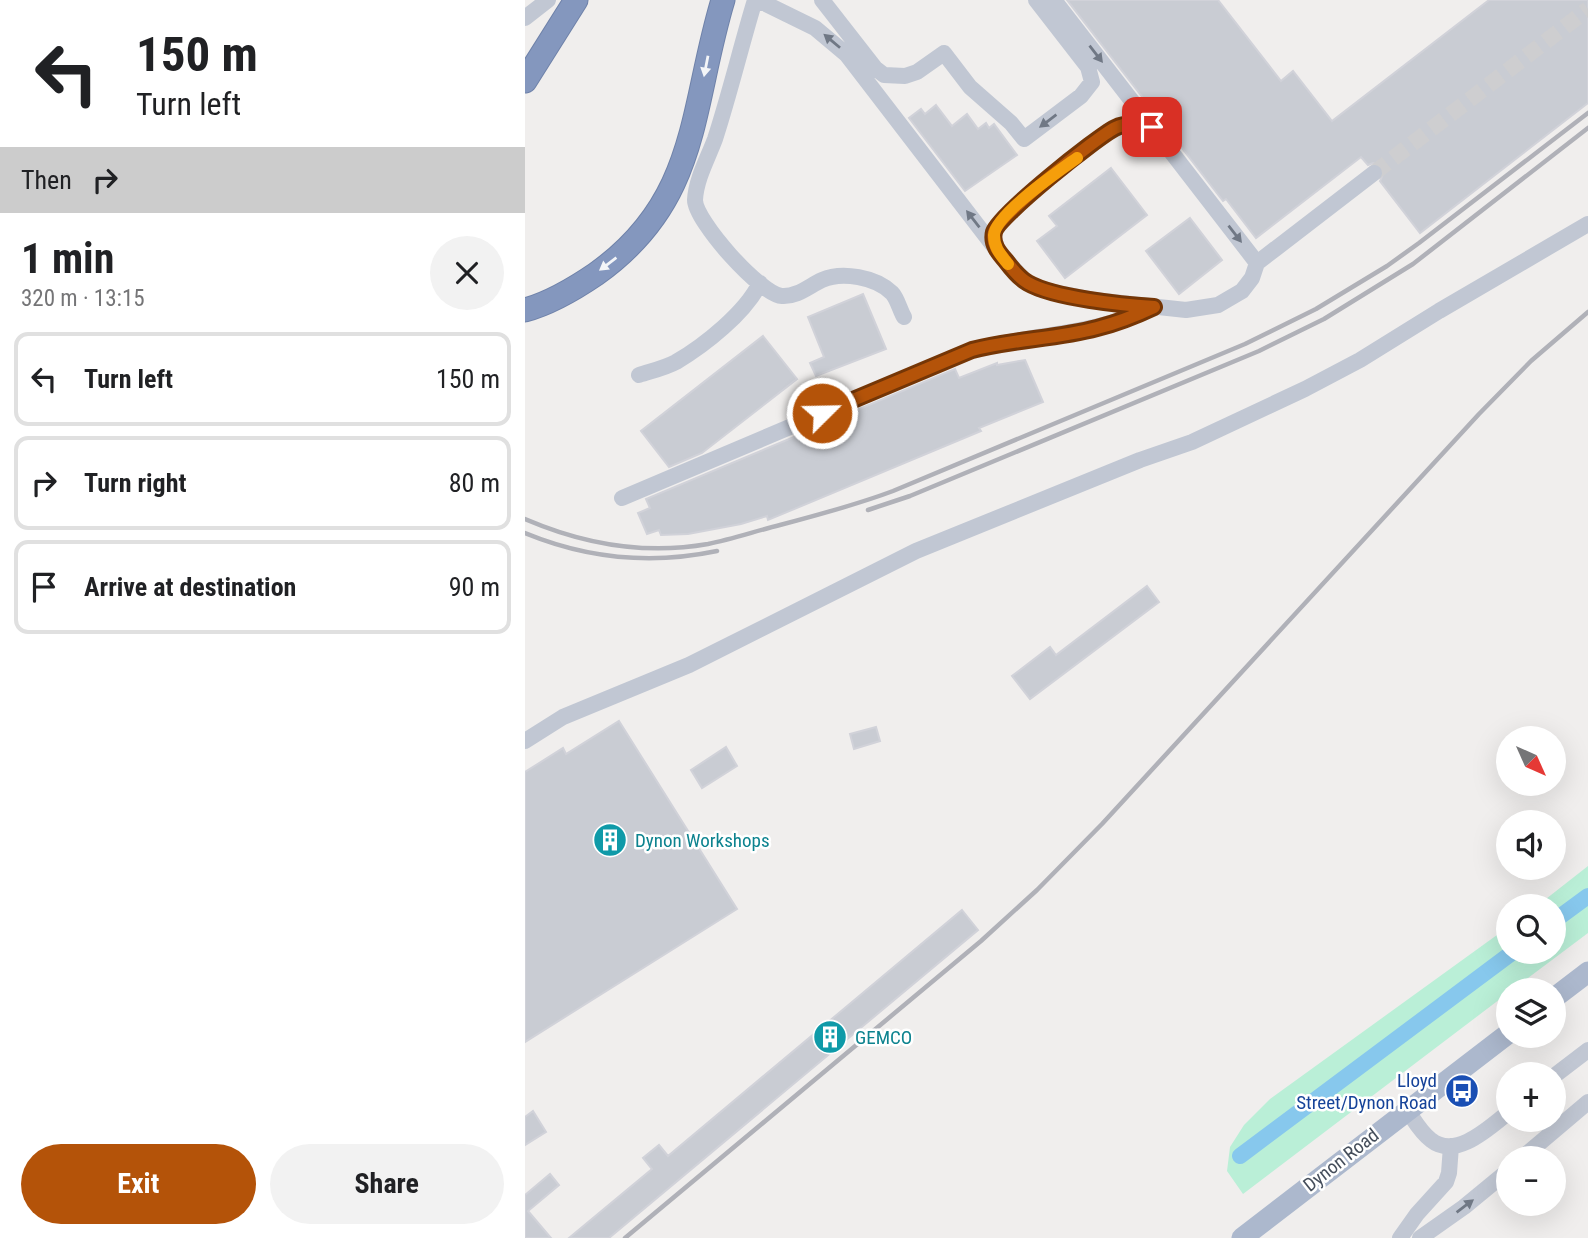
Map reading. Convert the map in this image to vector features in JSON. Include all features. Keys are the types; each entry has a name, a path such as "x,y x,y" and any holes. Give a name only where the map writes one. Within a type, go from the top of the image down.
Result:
{"highway":[{"path":"525,51 566,0"},
{"path":"525,81 576,0"},
{"path":"525,310 569,291 613,261 655,216 670,192 694,128 712,36 723,0"}],"main road":[{"path":"1566,989 1588,972"},
{"name":"Dynon Road","path":"1242,1238 1496,1043"}],"lane":[{"path":"525,18 548,0"},
{"path":"904,317 893,293 849,274 825,279 797,293 781,296 760,283 709,230 699,215 695,201 702,171 715,138 756,0 815,28 846,54 1014,272 1039,289 1094,300 1186,310 1218,305 1242,291 1252,278 1257,263 1374,173"},
{"path":"822,0 875,68 884,75 905,76 917,72 944,53 970,87 1011,122 1024,139 1088,90 1091,75 1036,0"},
{"path":"1054,0 1257,263"},
{"path":"995,248 994,232 1006,215 1034,190 1116,127 1135,124 1152,127"},
{"path":"525,741 563,717 689,665 916,551 1140,460 1192,442 1304,389 1360,360 1588,224"},
{"path":"639,374 675,362 728,323 752,299 760,283"},
{"path":"622,498 972,350 1095,329 1131,318 1154,307"},
{"path":"1566,1067 1588,1050"},
{"path":"1537,1146 1588,1102"},
{"path":"1407,1110 1428,1138 1436,1144 1451,1146 1479,1135 1496,1122"},
{"path":"1400,1238 1446,1182 1451,1146"},
{"path":"1420,1238 1465,1207 1496,1181"}],"green space":[{"path":"1588,866 1588,933 1566,950 1566,894 1552,894"},
{"path":"1496,936 1496,964 1547,964 1528,978 1496,978 1496,1002 1243,1194 1227,1171 1230,1147 1244,1125 1270,1099"}],"building":[{"path":"1067,0 1218,0 1281,81 1293,71 1332,121 1489,0 1588,0 1588,103 1420,233 1380,181 1384,172 1382,166 1373,163 1368,165 1361,157 1256,238 1226,199 1223,201"},
{"path":"936,105 952,126 967,114 978,129 986,123 989,128 994,124 1017,155 965,191 909,118 921,109 925,114"},
{"path":"1111,168 1147,215 1065,278 1037,241 1057,226 1049,216"},
{"path":"1190,218 1222,260 1179,294 1146,251"},
{"path":"863,294 886,349 816,376 810,363 824,357 808,317"},
{"path":"763,336 797,379 702,453 669,467 641,431"},
{"path":"1025,360 1043,402 979,428 981,431 768,520 767,516 688,534 661,535 659,530 647,534 638,513 650,508 646,499 830,422 837,430 833,420 955,369 959,378 997,363"},
{"path":"1147,586 1159,602 1030,699 1012,676 1050,647 1056,655"},
{"name":"Dynon Workshops","path":"619,721 737,909 525,1042 525,772 563,748 566,754"},
{"path":"876,727 880,741 854,749 850,734"},
{"path":"726,747 737,766 702,788 691,770"},
{"name":"GEMCO","path":"962,910 978,930 609,1238 569,1238 652,1169 643,1158 659,1145 668,1156"},
{"path":"533,1111 546,1132 525,1145 525,1117"},
{"path":"550,1174 559,1185 528,1211 551,1238 525,1238 525,1195"}],"waterway":[{"path":"1566,912 1588,896"},
{"path":"1240,1156 1497,964"}],"tunnel":[{"path":"1374,173 1588,9"}],"railway":[{"path":"525,519 592,541 638,548 684,547 735,537 893,491 1245,344 1316,309 1387,266 1419,243 1588,113"},
{"path":"868,510 910,496 1259,351 1324,319 1413,264 1588,128"},
{"path":"625,1238 981,941 1037,890 1102,824 1479,414 1531,361 1588,312"},
{"path":"525,533 572,549 619,557 668,558 717,551"}],"slow traffic":[{"path":"1008,264 995,248 994,232 1006,215 1034,190 1077,158"}],"place":[{"name":"Dynon Workshops","path":"610,840"},
{"name":"GEMCO","path":"830,1037"},
{"name":"Lloyd Street/Dynon Road","path":"1462,1091"}],"route":[{"path":"822,413 972,350 1095,329 1131,318 1154,307 1094,300 1039,289 1014,272 995,248 994,232 1006,215 1034,190 1116,127 1135,124 1152,127"}]}
